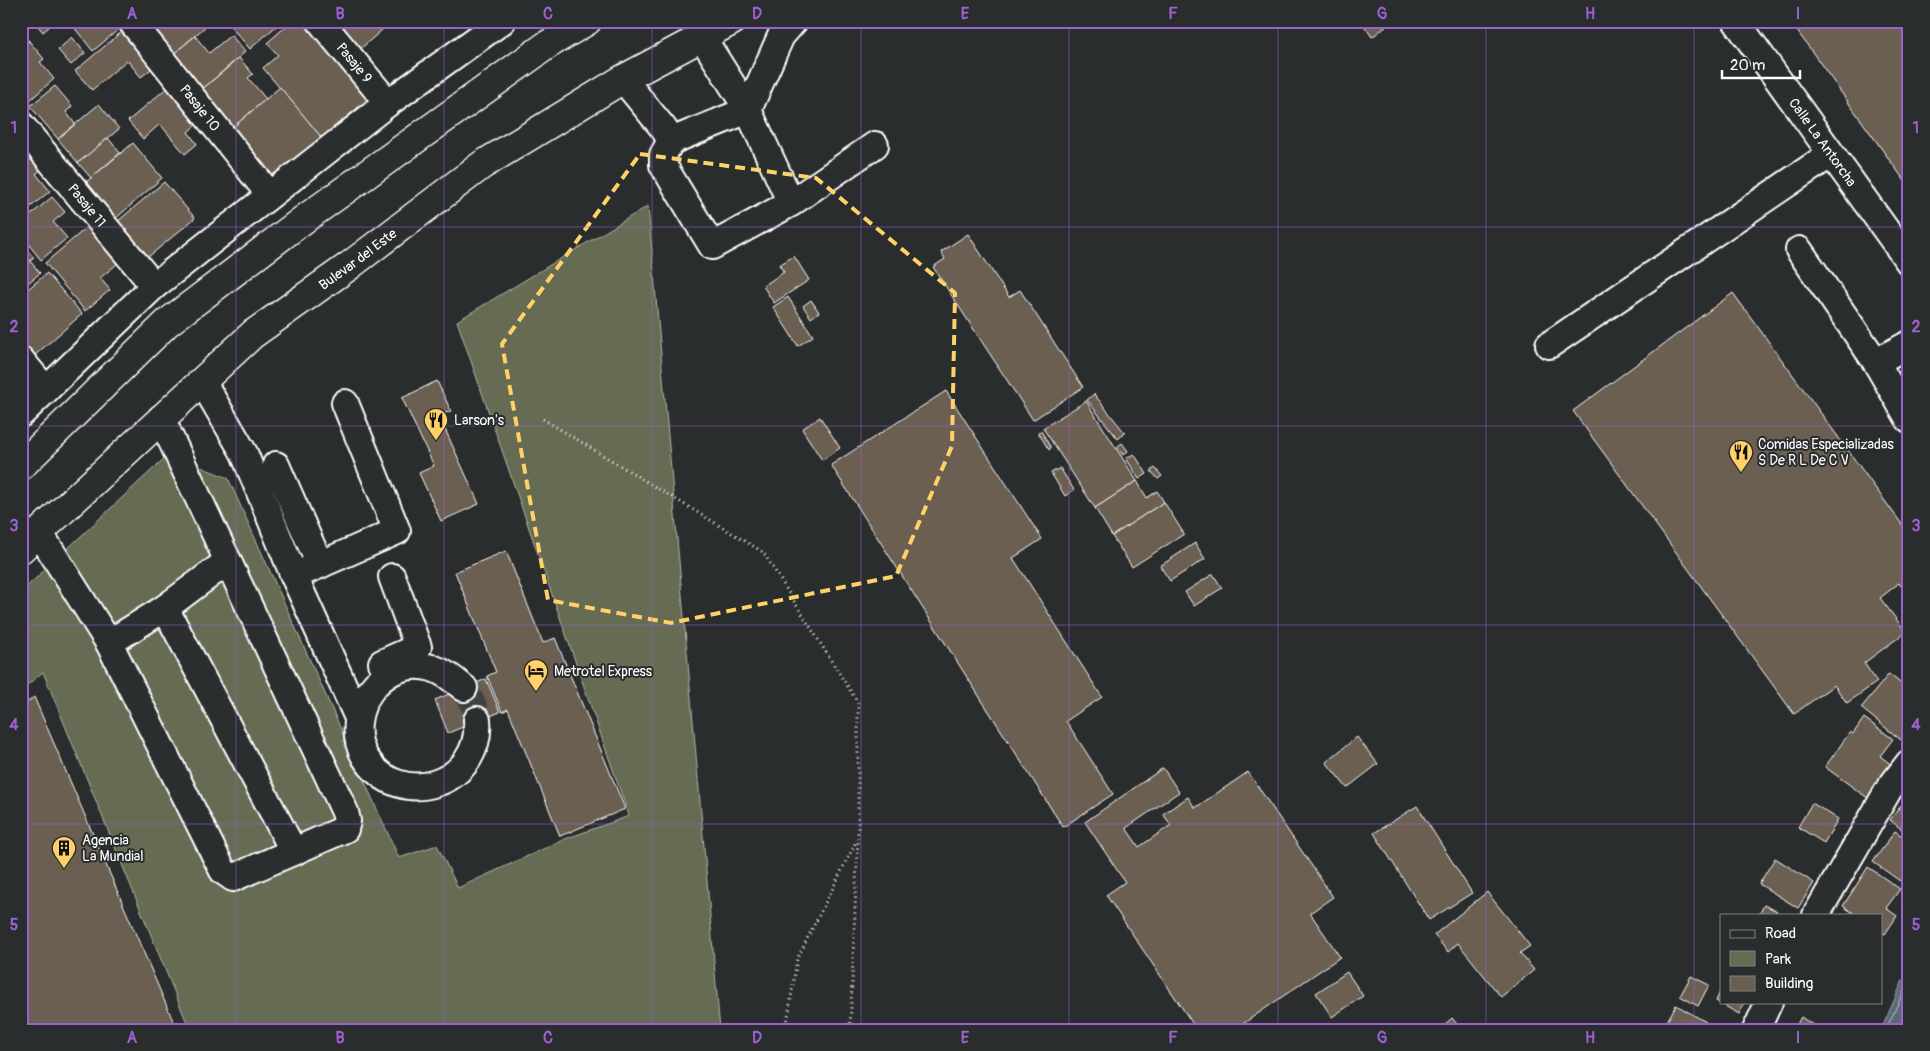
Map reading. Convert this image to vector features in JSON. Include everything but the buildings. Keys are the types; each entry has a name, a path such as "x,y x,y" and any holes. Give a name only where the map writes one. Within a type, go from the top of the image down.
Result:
{"highway":[{"path":"21,466 167,323 303,220 547,45 587,21"},
{"name":"Bulevar del Este","path":"30,540 253,334 349,266 482,165 622,79 732,21"}],"street":[{"name":"Pasaje 10","path":"131,21 270,195"},
{"name":"Pasaje 9","path":"320,21 388,103"},
{"path":"21,414 154,286 388,103 502,21"},
{"path":"794,21 781,36 748,110 671,141 663,155 663,165 712,246 791,203 875,145"},
{"name":"Calle La Antorcha","path":"1736,21 1909,262"},
{"path":"702,37 748,110 791,203"},
{"path":"622,79 664,129 671,141"},
{"name":"Pasaje 11","path":"21,125 154,286"},
{"path":"1549,345 1831,154"},
{"path":"1798,250 1876,362 1909,419"},
{"path":"1876,362 1909,344"},
{"path":"21,360 46,390"},
{"path":"202,381 244,453 294,576 358,718"},
{"path":"294,576 397,531 345,403"},
{"path":"30,540 110,643 222,871 233,878 345,829 347,821 345,812 161,418"},
{"path":"276,465 320,565"},
{"path":"110,643 165,608 228,561"},
{"path":"342,681 418,647 392,577"},
{"path":"165,608 294,852"},
{"path":"464,688 449,676 431,668 411,666 392,672 376,683 364,699 358,718 358,738 365,756 378,772 394,783 414,787 434,785 451,777 466,763 475,745 477,720"},
{"path":"1817,914 1889,789 1909,763"},
{"path":"1756,1030 1768,1004"}],"path":[{"path":"543,419 763,552 858,703 858,838 850,1030"},
{"path":"786,1030 797,960 858,838"}],"highlighted area":[{"path":"640,154 816,178 955,293 952,446 896,576 671,623 548,600 502,344"}],"green space":[{"path":"648,206 720,1030 190,1030 43,672 21,690 21,592 169,454 228,478 399,858 437,845 458,888 565,839 629,816 457,321"}],"water":[{"path":"1909,967 1909,1030 1881,1030"}],"tunnel":[{"path":"464,688 474,706 477,720"}],"place":[{"name":"Larson's","path":"436,441"},
{"name":"Comidas Especializadas S De R L De C V","path":"1741,473"},
{"name":"Metrotel Express","path":"536,692"},
{"name":"Agencia La Mundial","path":"64,869"}]}
